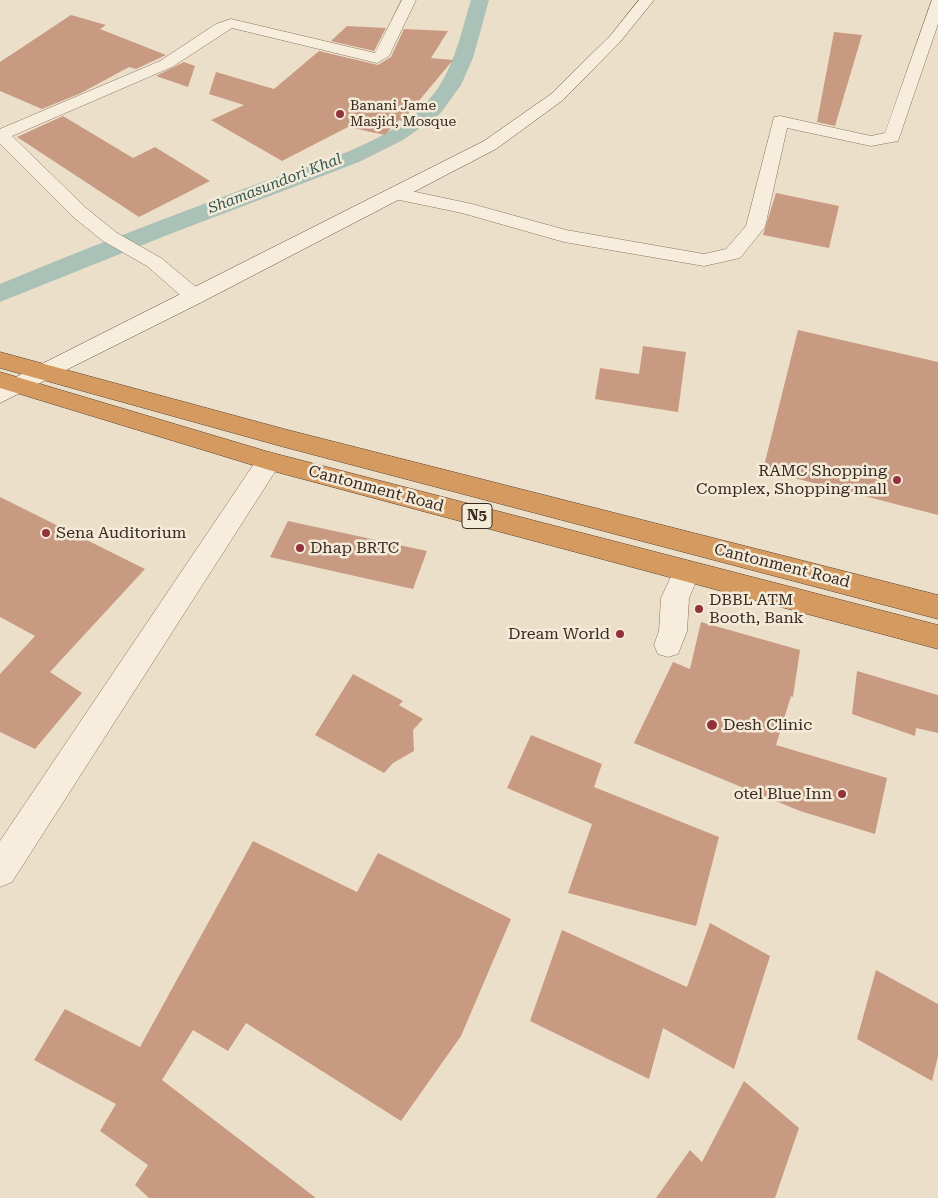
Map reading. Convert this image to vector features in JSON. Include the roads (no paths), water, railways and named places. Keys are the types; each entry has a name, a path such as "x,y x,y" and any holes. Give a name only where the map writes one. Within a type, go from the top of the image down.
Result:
{"highway":[{"name":"N5","path":"0,360 46,372"},
{"name":"Cantonment Road","path":"46,372 284,438 938,606"},
{"name":"Cantonment Road","path":"6,387 270,461 938,637"}],"street":[{"path":"195,298 154,262 110,236 55,191 1,134 166,64 221,27 231,23 377,58 381,56 409,0"},
{"name":"Cantonment Road","path":"6,387 46,372 195,298 490,145 557,97 615,39 647,0"},
{"path":"397,194 465,208 564,236 704,260 733,254 755,227 780,121 871,142 892,137 938,2"},
{"path":"0,870 270,461"},
{"path":"668,645 673,631 675,598 687,572"}],"waterway":[{"name":"Shamasundori Khal","path":"0,294 161,228 351,157 396,136 432,109 451,85 468,44 480,0"}],"place":[{"name":"Banani Jame Masjid, Mosque","path":"340,114"},
{"name":"RAMC Shopping Complex, Shopping mall","path":"897,480"},
{"name":"Sena Auditorium","path":"46,533"},
{"name":"Dhap BRTC","path":"300,548"},
{"name":"DBBL ATM Booth, Bank","path":"699,609"},
{"name":"Dream World","path":"620,634"},
{"name":"Desh Clinic","path":"712,725"},
{"name":"otel Blue Inn","path":"842,794"}]}
